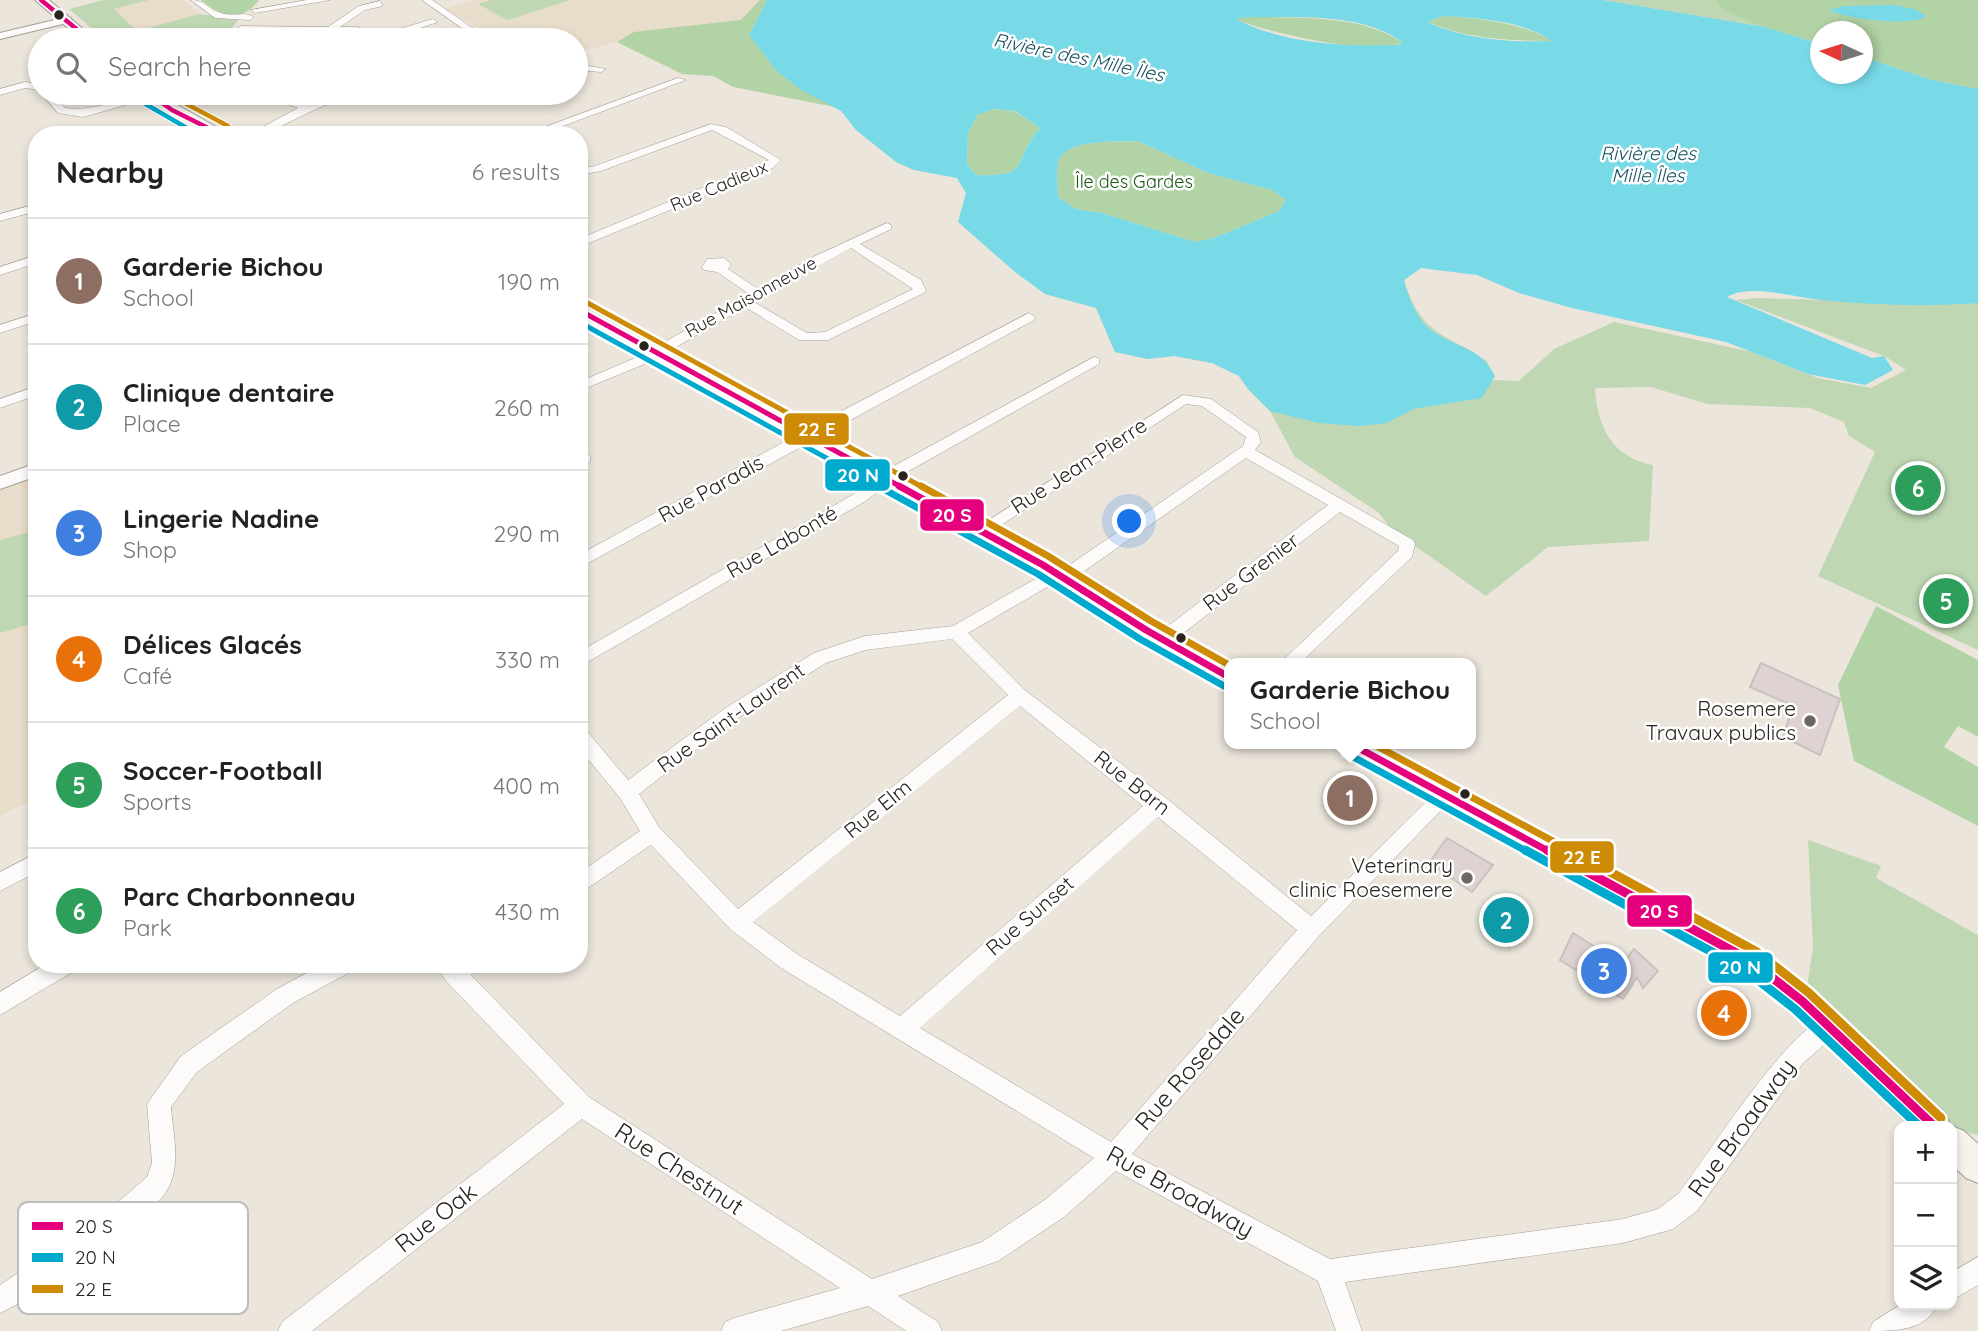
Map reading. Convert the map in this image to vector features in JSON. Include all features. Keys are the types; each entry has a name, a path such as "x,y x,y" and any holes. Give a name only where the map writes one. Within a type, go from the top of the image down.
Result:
{"main road":[{"path":"41,0 76,28"},
{"path":"166,105 205,126"},
{"path":"588,315 1059,575 1162,640 1224,674"},
{"path":"1359,749 1730,948 1782,984 1960,1145"}],"street":[{"path":"195,0 218,16 253,14 326,0"},
{"path":"242,28 263,0"},
{"path":"426,0 467,28"},
{"path":"332,28 362,8 380,4"},
{"path":"34,28 67,20"},
{"path":"414,28 433,22"},
{"path":"0,36 28,29"},
{"path":"588,68 601,69"},
{"path":"553,126 681,80"},
{"path":"0,92 28,85"},
{"path":"56,105 60,109 79,114 123,105"},
{"path":"171,105 172,110"},
{"path":"298,105 306,108"},
{"path":"271,126 313,105"},
{"name":"Rue Cadieux","path":"588,170 711,127 733,135 776,160 769,166 588,239"},
{"path":"0,218 28,210"},
{"name":"Rue Maisonneuve","path":"588,383 657,351 757,293 887,227"},
{"path":"744,301 804,337 818,339 920,290 917,283 852,244"},
{"path":"0,271 28,262"},
{"path":"721,269 757,293"},
{"name":"Rue Paradis","path":"588,557 1029,317"},
{"path":"0,330 28,320"},
{"name":"Rue Labonté","path":"588,655 1094,361"},
{"path":"0,404 28,393"},
{"name":"Rue Jean-Pierre","path":"980,531 1186,398 1202,400 1247,429 1254,440 1245,451"},
{"path":"1245,451 1407,544 1400,561 1294,658"},
{"name":"Rue Saint-Laurent","path":"627,792 730,714 820,657 865,643 956,632 1043,582 1074,570 1245,451"},
{"path":"0,484 28,472"},
{"name":"Rue Grenier","path":"1162,640 1340,504"},
{"name":"Rue Barn","path":"956,632 1020,696 1312,929"},
{"name":"Rue Elm","path":"737,922 1020,696"},
{"name":"Rue Broadway","path":"588,746 627,792 652,832 737,922 789,961 1114,1157 1328,1272 1633,1229 1664,1220 1688,1202 1795,1055 1829,1026"},
{"name":"Rue Rosedale","path":"734,1331 870,1293 989,1252 1055,1209 1114,1157 1312,929 1445,796"},
{"name":"Rue Sunset","path":"902,1029 1158,804"},
{"path":"588,878 652,832"},
{"path":"0,882 28,867"},
{"path":"0,1004 51,973"},
{"path":"137,1202 157,1185 164,1163 159,1104 190,1064 285,996 327,973"},
{"name":"Rue Chestnut","path":"461,973 581,1105 929,1331"},
{"name":"Rue Oak","path":"291,1331 581,1105"},
{"path":"1957,1284 1978,1270"},
{"path":"1328,1272 1349,1331"},
{"path":"0,1300 18,1288"},
{"path":"1882,1331 1916,1310"}],"shaded area":[{"path":"149,0 184,0 199,14 148,28 134,28 113,9"},
{"path":"473,0 767,0 756,25 647,33 588,50 588,28 479,28 445,9"},
{"path":"28,472 28,802 0,816 0,483"}],"green space":[{"path":"104,0 149,0 114,9 134,28 91,28 69,9"},
{"path":"201,0 259,0 245,13 231,15 217,11"},
{"path":"491,0 570,0 508,20 478,4"},
{"path":"760,0 767,0 749,35 787,77 835,107 733,87 713,76 682,74 617,42 634,32 741,20"},
{"path":"1603,0 1719,0 1717,3 1765,27"},
{"path":"1719,0 1978,0 1978,89 1932,80 1873,60 1873,21 1810,21 1810,41 1766,28 1716,3"},
{"path":"199,14 238,20 232,28 148,28"},
{"path":"1247,16 1347,22 1366,26 1402,42 1370,47 1320,41 1269,30 1235,19"},
{"path":"1442,16 1513,25 1553,41 1473,35 1428,22"},
{"path":"994,109 1014,111 1040,128 1014,170 994,175 976,175 967,164 968,133 977,115"},
{"name":"Île des Gardes","path":"1138,141 1208,173 1272,190 1286,200 1279,211 1214,238 1195,242 1102,213 1076,209 1058,197 1058,163 1062,155 1070,149 1093,143"},
{"path":"1421,268 1404,280 1418,312 1436,331 1487,361 1493,380 1519,381 1554,349 1614,322 1752,352 1818,378 1871,388 1906,370 1884,356 1736,300 1759,298 1916,303 1978,299 1978,650 1818,576 1875,452 1849,436 1844,422 1810,408 1708,404 1651,387 1595,388 1599,415 1609,438 1627,455 1653,465 1649,541 1548,547 1486,596 1391,529 1379,513 1295,457 1270,411 1239,376 1212,363 1174,356 1148,359 1115,352 1096,308 1045,294 1058,282"},
{"path":"28,532 28,625 0,633 0,540"},
{"path":"1876,606 1978,660 1978,737 1958,726 1944,747 1978,767 1978,826 1854,761 1838,685"},
{"path":"1808,840 1881,866 1876,878 1978,935 1978,1135 1957,1129 1957,1121 1941,1120 1811,992 1808,980 1813,948"}],"water":[{"name":"Rivière des Mille Îles","path":"767,0 1603,0 1765,27 1810,41 1810,84 1873,84 1873,60 1932,80 1978,89 1978,303 1880,304 1822,300 1761,291 1737,293 1727,297 1872,358 1884,356 1893,370 1865,385 1808,374 1726,342 1572,308 1519,293 1477,275 1421,268 1404,280 1414,309 1434,332 1475,353 1489,366 1495,376 1482,398 1413,409 1387,423 1359,426 1319,423 1270,411 1239,376 1212,363 1174,356 1148,359 1115,352 1096,308 1045,294 1015,272 958,222 966,193 957,178 914,170 896,162 856,130 841,111 800,89 777,71 749,35","holes":["1442,16 1513,24 1552,41 1489,39 1456,32 1428,22","1307,17 1348,21 1386,32 1402,42 1398,45 1336,44 1294,39 1236,19","994,109 1015,111 1040,128 1013,170 994,175 976,175 967,164 968,133 977,115","1138,141 1208,173 1272,190 1286,200 1279,211 1214,238 1195,242 1102,213 1076,209 1058,197 1057,167 1062,155 1070,149 1093,143"]},
{"path":"1894,5 1914,9 1926,16 1908,21 1894,21 1849,16 1829,10 1844,6"}],"building":[{"name":"Rosemere Travaux publics","path":"1761,663 1840,699 1820,755 1783,737 1793,706 1750,687"},
{"name":"Veterinary clinic Roesemere","path":"1447,838 1493,865 1472,892 1429,863"},
{"path":"1506,895 1530,915 1509,947 1482,926"},
{"path":"1573,933 1622,964 1634,949 1658,971 1643,988 1637,977 1623,999 1560,960"}],"transit line":[{"path":"41,0 75,28"},
{"path":"146,105 181,126"},
{"path":"165,105 204,126"},
{"path":"189,105 228,126"},
{"path":"588,303 1048,556 1151,621 1224,662"},
{"path":"588,315 1043,565 1146,630 1224,674"},
{"path":"588,327 1038,574 1140,639 1224,686"},
{"path":"1360,749 1751,961 1802,1001 1929,1121"},
{"path":"1382,749 1757,952 1809,993 1941,1118"},
{"path":"1346,753 1745,970 1795,1009 1914,1121"}],"place":[{"name":"Parc Charbonneau","path":"1918,488"},
{"name":"Soccer-Football","path":"1946,601"},
{"name":"Rosemere Travaux publics","path":"1810,721"},
{"name":"Garderie Bichou","path":"1350,798"},
{"name":"Veterinary clinic Roesemere","path":"1467,878"},
{"name":"Clinique dentaire","path":"1506,920"},
{"name":"Lingerie Nadine","path":"1604,971"},
{"name":"Délices Glacés","path":"1724,1013"}]}
